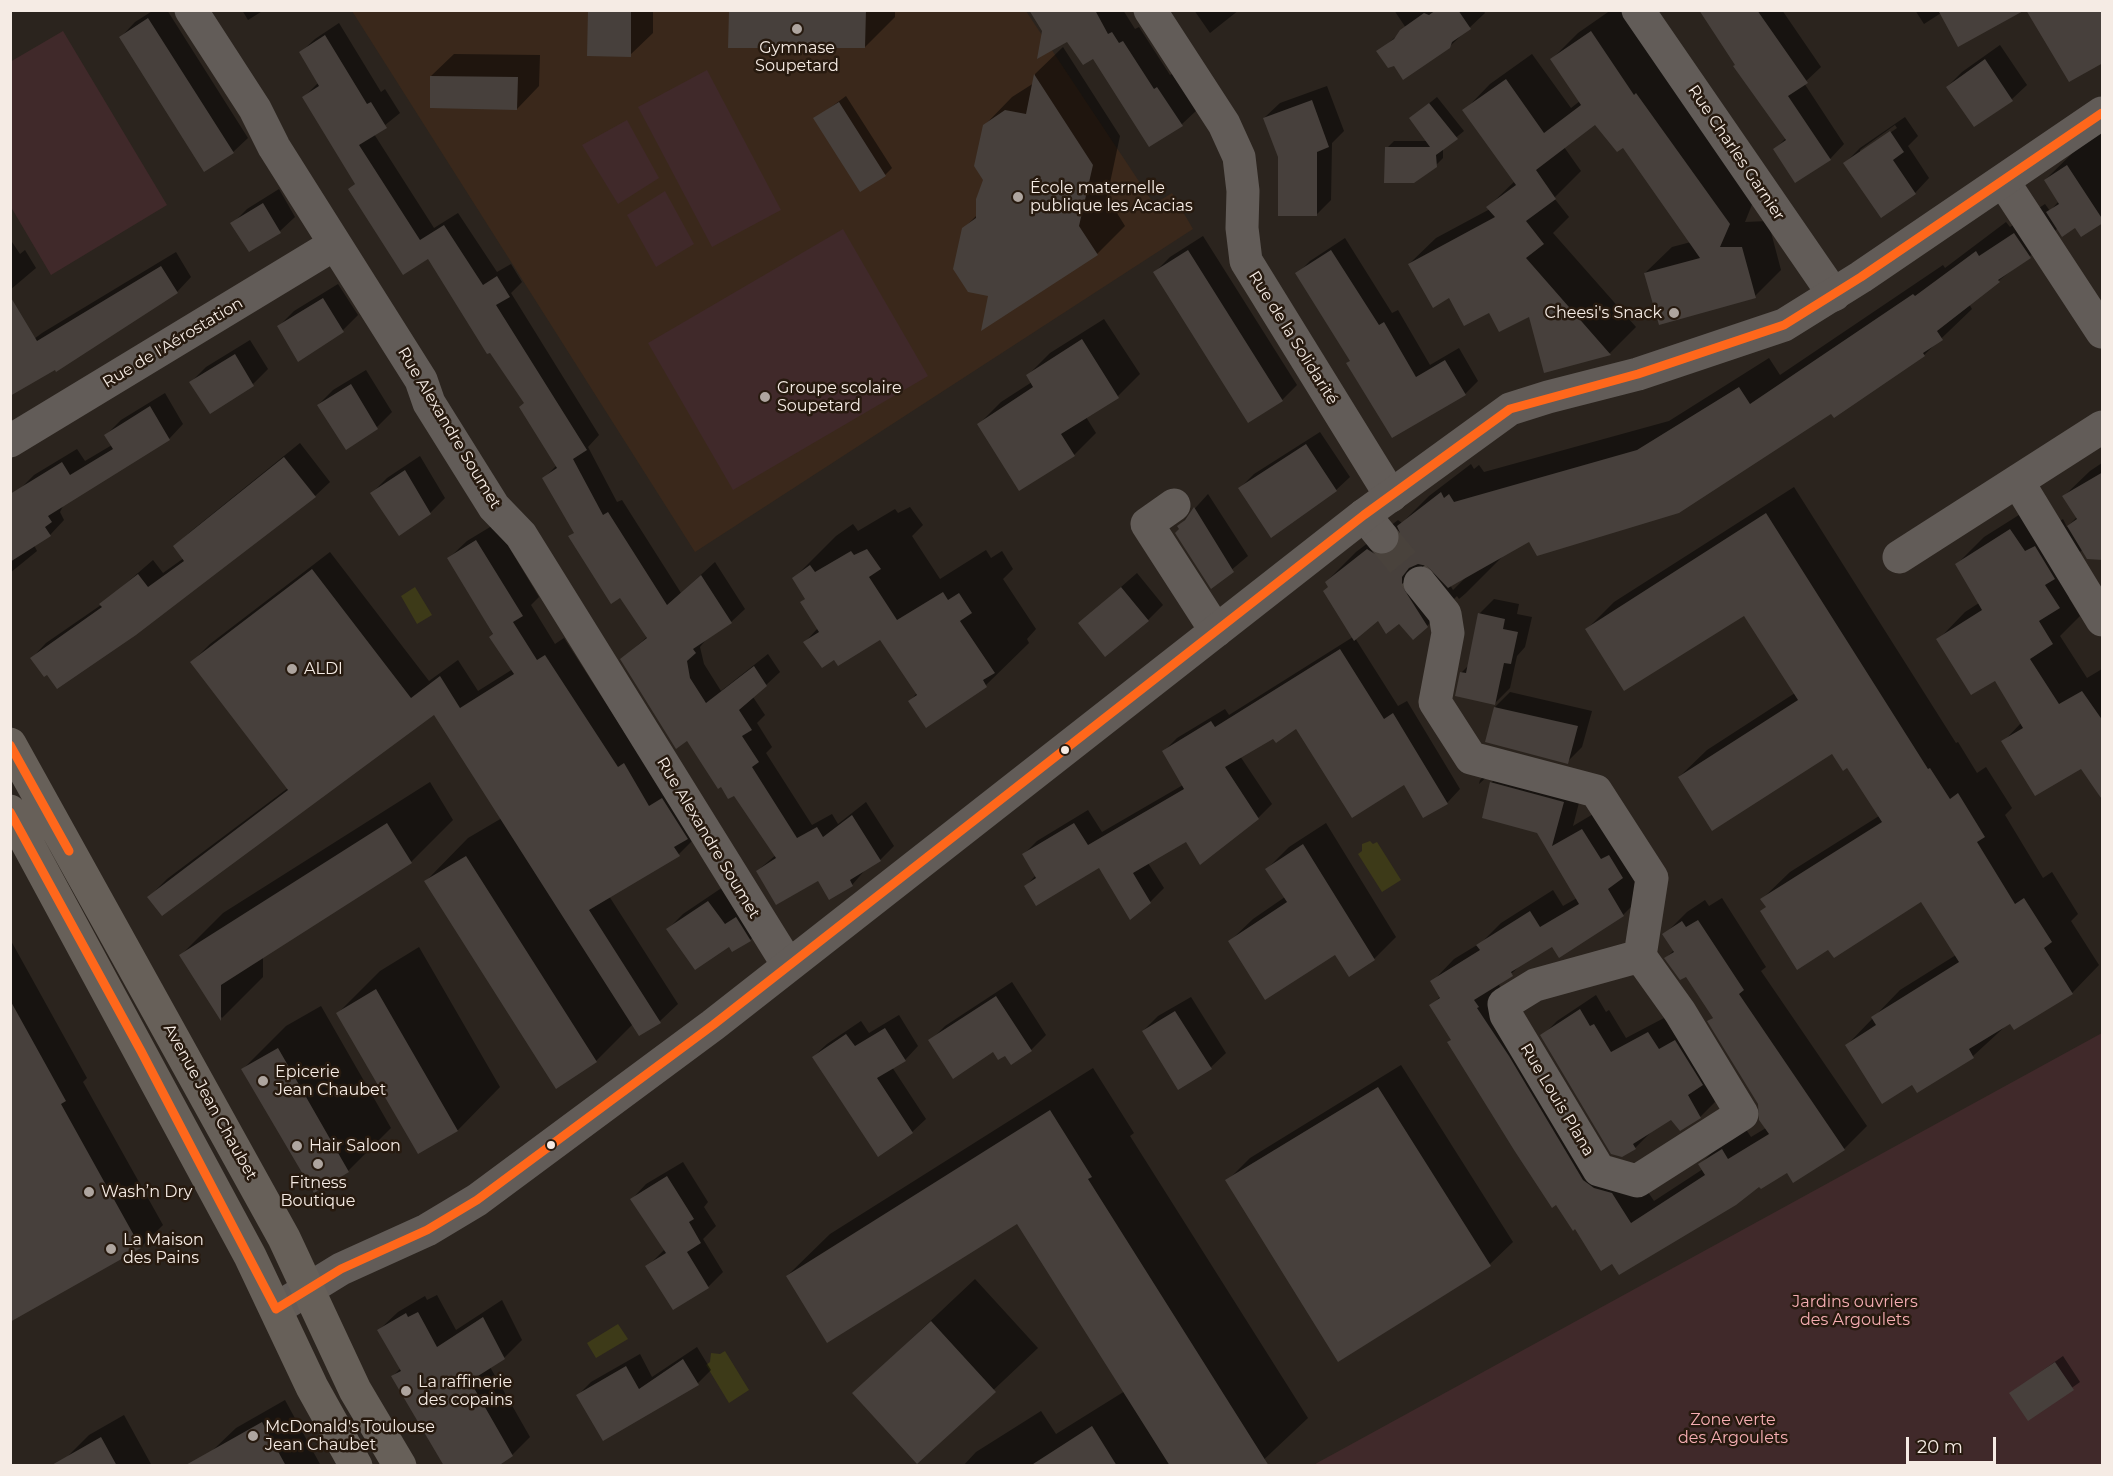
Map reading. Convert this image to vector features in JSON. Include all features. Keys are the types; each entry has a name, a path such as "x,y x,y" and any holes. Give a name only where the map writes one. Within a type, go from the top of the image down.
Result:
{"main road":[{"name":"Avenue Jean Chaubet","path":"10,744 284,1238 355,1390 400,1466"},
{"path":"13,820 146,1059 276,1309 312,1387 356,1466"}],"street":[{"name":"Rue Alexandre Soumet","path":"191,10 255,109 274,147 420,380 429,403 494,507 521,535 788,965"},
{"name":"Rue de la Solidarité","path":"1150,10 1224,124 1239,157 1246,261 1391,496"},
{"name":"Rue Charles Garnier","path":"1638,10 1834,295"},
{"path":"276,1309 341,1269 435,1226 477,1200 713,1025 1216,631 1373,526 1391,496 1510,410 1741,341 1784,325 1834,295 2103,113"},
{"path":"2003,181 2103,332"},
{"name":"Rue de l'Aérostation","path":"10,441 335,244"},
{"path":"1899,557 2103,427"},
{"path":"2018,482 2103,620"},
{"path":"1174,505 1147,524 1216,631"},
{"path":"1420,583 1445,614 1448,633 1436,702 1471,758 1596,792 1652,878 1640,956"},
{"path":"13,820 44,806"},
{"name":"Rue Louis Plana","path":"1640,956 1680,1012 1742,1114 1637,1182 1599,1170 1506,1015 1504,1004 1535,985 1640,956"}],"shaded area":[{"name":"Groupe scolaire Soupetard","path":"352,11 1026,11 1154,204 1172,193 1193,229 695,552"},
{"path":"415,587 432,615 417,624 401,596"},
{"path":"1370,841 1373,844 1377,842 1401,880 1382,892 1358,854 1362,851 1362,844"},
{"path":"618,1324 628,1339 596,1358 587,1343"},
{"path":"725,1351 749,1390 729,1403 706,1365 710,1362 711,1353 720,1354"}],"green space":[{"path":"63,31 167,205 51,275 11,207 10,62"},
{"path":"707,70 781,210 712,247 638,107"},
{"path":"627,120 659,178 618,204 582,145"},
{"path":"665,191 694,244 656,267 627,215"},
{"path":"843,229 928,376 733,490 648,343"},
{"name":"Jardins ouvriers des Argoulets","path":"2102,1033 2102,1465 1313,1466 1317,1463"}],"building":[{"path":"588,10 631,10 631,57 587,56"},
{"name":"Gymnase Soupetard","path":"729,10 866,10 865,48 728,48"},
{"path":"1029,10 1095,10 1108,34 1112,32 1119,43 1123,41 1154,89 1157,87 1183,126 1149,147 1093,59 1083,65 1067,42 1037,59 1042,31"},
{"path":"1436,10 1458,10 1471,29 1452,42 1450,48 1403,80 1394,66 1388,68 1376,51 1424,13 1429,15"},
{"path":"1699,10 1757,10 1808,83 1788,96 1831,160 1795,183 1773,149 1786,140 1733,66 1735,65"},
{"path":"1938,10 2025,10 1958,47"},
{"path":"2026,10 2103,10 2103,63 2069,82"},
{"path":"148,18 234,153 204,172 119,37"},
{"path":"1591,31 1634,95 1636,93 1730,224 1720,247 1742,247 1756,298 1659,325 1644,273 1700,258 1623,148 1617,152 1595,125 1536,170 1556,199 1526,221 1544,244 1526,258 1611,355 1544,373 1529,317 1499,332 1489,313 1464,326 1449,298 1433,308 1408,264 1495,217 1486,207 1516,185 1462,110 1506,79 1544,133 1581,105 1550,59"},
{"path":"325,35 367,104 371,102 387,128 359,145 420,240 444,225 483,285 497,276 510,297 496,305 587,450 573,459 603,515 608,512 667,605 701,575 732,623 693,649 696,653 687,661 690,678 706,703 754,666 767,686 739,710 752,730 742,736 759,762 752,767 797,838 817,827 823,837 852,815 881,861 850,880 853,886 829,900 818,881 776,905 756,871 776,858 734,796 728,799 721,787 718,789 687,741 676,749 620,659 647,638 620,598 611,604 568,536 574,533 542,478 557,468 519,407 524,403 490,353 487,354 428,259 403,275 348,189 355,184 302,97 319,86 299,52"},
{"path":"1985,59 2013,101 1974,127 1946,87"},
{"path":"1034,74 1093,165 1079,226 1098,255 981,331 988,296 968,292 953,269 962,228 976,218 976,199 983,180 974,166 983,125 1005,110 1026,114"},
{"path":"430,76 518,77 517,110 430,108"},
{"path":"1312,100 1329,147 1317,152 1317,216 1278,216 1278,157 1263,118"},
{"path":"839,102 886,176 860,192 813,118"},
{"path":"1429,103 1458,139 1436,155 1437,167 1414,183 1384,183 1385,147 1430,147 1409,118"},
{"path":"1890,131 1904,152 1893,160 1916,194 1881,218 1843,163"},
{"path":"2067,165 2103,220 2103,223 2081,237 2075,228 2062,237 2046,212 2059,204 2044,180"},
{"path":"263,203 281,233 249,252 230,223"},
{"path":"2014,233 2031,258 1998,280 2000,282 1937,331 1943,340 1923,353 1925,356 1834,418 1831,414 1679,513 1537,556 1529,542 1448,588 1427,566 1418,564 1409,568 1402,577 1402,586 1428,627 1413,640 1399,624 1386,634 1378,621 1354,641 1323,591 1328,587 1325,582 1367,549 1384,556 1394,551 1400,543 1397,526 1441,492 1444,498 1449,494 1454,502 1637,450 1739,387 1750,404 1913,294 1915,296 1976,251 1979,256"},
{"path":"1188,250 1283,401 1248,423 1153,272"},
{"path":"1331,250 1379,325 1384,322 1416,377 1445,360 1466,395 1392,438 1346,363 1350,361 1295,273"},
{"path":"161,266 178,293 56,372 55,370 10,396 10,296 37,341"},
{"path":"323,298 344,332 298,362 277,326"},
{"path":"1082,339 1119,398 1061,434 1075,456 1019,491 977,424 1033,387 1026,375"},
{"path":"235,354 254,386 210,414 189,382"},
{"path":"351,384 378,429 346,450 317,405"},
{"path":"150,406 170,440 48,516 52,522 45,527 51,536 10,562 10,494 62,462 70,475 113,449 104,435"},
{"path":"1306,444 1337,491 1271,538 1238,488"},
{"path":"284,457 316,497 136,635 57,689 47,675 44,677 30,658 102,607 99,604 138,574 148,587 184,561 173,546"},
{"path":"405,470 431,514 399,536 370,493"},
{"path":"2103,472 2103,560 2087,559 2067,526 2077,519 2062,496"},
{"path":"1194,507 1234,572 1211,589 1175,533 1179,529 1177,526 1185,520"},
{"path":"1766,513 1928,769 1930,768 1950,799 1958,793 1985,837 1977,842 2015,904 2024,898 2052,942 2044,948 2073,994 2014,1030 2010,1024 1969,1049 1974,1058 1917,1093 1912,1085 1882,1104 1845,1045 1876,1025 1871,1017 1959,962 1921,902 1834,958 1828,950 1797,970 1760,911 1766,907 1760,899 1882,822 1847,768 1843,771 1832,754 1712,831 1678,777 1798,700 1744,616 1624,691 1585,629"},
{"path":"2010,529 2025,551 2035,546 2055,579 2045,585 2060,608 2039,621 2053,644 2030,659 2059,704 2082,691 2103,721 2103,801 2081,769 2035,796 2001,741 2023,728 1995,681 1971,695 1936,639 1982,610 1955,564"},
{"path":"476,540 523,616 513,622 537,660 545,655 618,767 624,763 649,806 662,798 688,839 674,847 680,856 589,910 661,1023 639,1036 434,715 162,916 147,897 288,790 190,662 312,569 411,698 440,676 460,708 514,674 489,637 493,634 447,558"},
{"path":"867,549 881,569 869,577 897,620 943,592 948,600 959,593 972,613 960,621 995,673 983,680 987,687 926,728 908,701 917,695 880,640 838,666 834,660 822,668 803,642 819,632 800,602 805,599 792,578 810,565 815,572 851,551 854,555"},
{"path":"1121,587 1149,621 1105,657 1078,623"},
{"path":"1478,613 1505,619 1503,629 1518,632 1511,664 1504,663 1495,705 1455,696 1460,672 1466,673"},
{"path":"1340,649 1384,719 1393,713 1448,804 1423,818 1404,785 1352,818 1296,729 1276,743 1273,739 1225,767 1259,819 1200,865 1186,842 1133,873 1151,903 1130,920 1099,868 1036,906 1024,886 1036,878 1022,854 1074,823 1088,845 1184,789 1162,751 1211,721 1215,727"},
{"path":"1494,707 1578,726 1568,764 1485,742"},
{"path":"1490,782 1564,802 1552,846 1582,829 1601,859 1609,855 1623,878 1608,889 1624,916 1559,958 1552,947 1511,972 1513,976 1474,1000 1583,1180 1594,1188 1612,1193 1631,1223 1705,1175 1698,1164 1722,1149 1728,1159 1769,1134 1759,1120 1758,1104 1707,1021 1713,1018 1686,977 1680,980 1664,958 1674,952 1662,934 1682,921 1686,927 1698,920 1744,990 1739,994 1845,1150 1793,1183 1787,1173 1761,1189 1759,1187 1736,1205 1619,1275 1612,1264 1601,1271 1575,1229 1573,1231 1556,1205 1552,1208 1514,1150 1447,1042 1451,1040 1429,1005 1440,998 1430,981 1480,950 1476,945 1530,911 1540,927 1579,904 1537,833 1482,818"},
{"path":"387,823 412,863 221,985 221,1021 179,955"},
{"path":"1303,844 1375,960 1349,977 1335,955 1265,1000 1228,941 1287,902 1265,869"},
{"path":"466,856 597,1062 556,1089 424,881"},
{"path":"708,901 725,924 736,917 751,941 732,952 729,947 695,970 666,929"},
{"path":"376,989 458,1131 418,1154 336,1013"},
{"path":"996,996 1032,1051 1011,1065 1005,1056 998,1060 993,1052 953,1079 928,1040"},
{"path":"10,1000 66,1101 61,1104 141,1248 10,1322"},
{"path":"1580,1009 1590,1026 1594,1024 1611,1052 1648,1032 1659,1049 1675,1040 1703,1085 1688,1095 1701,1118 1680,1131 1671,1120 1633,1144 1636,1149 1622,1157 1611,1154 1540,1035"},
{"path":"1175,1011 1212,1069 1178,1090 1142,1031"},
{"path":"885,1028 906,1061 877,1078 913,1133 878,1157 812,1057 846,1034 855,1046"},
{"path":"278,1048 349,1172 314,1193 241,1069"},
{"path":"1378,1087 1491,1266 1338,1362 1225,1180"},
{"path":"1050,1110 1092,1177 1088,1179 1269,1466 1170,1466 1017,1224 827,1343 786,1276"},
{"path":"667,1176 694,1219 689,1222 701,1243 687,1252 709,1288 673,1310 645,1266 666,1253 630,1199"},
{"path":"418,1312 437,1347 483,1317 505,1359 470,1381 513,1456 498,1466 444,1466 391,1376 401,1371 377,1330 406,1313 408,1317"},
{"path":"931,1321 996,1392 917,1464 852,1393"},
{"path":"683,1359 699,1385 603,1441 576,1395 626,1366 639,1389"},
{"path":"2055,1362 2074,1390 2028,1421 2009,1393"},
{"name":"McDonald's Toulouse Jean Chaubet","path":"262,1422 286,1466 184,1466"},
{"path":"1092,1426 1117,1466 1030,1466"},
{"path":"101,1437 117,1466 50,1466"}],"tunnel":[{"path":"1382,537 1420,583"}],"transit line":[{"path":"10,812 141,1051 276,1309 341,1269 427,1230 477,1200 713,1025 1364,515 1510,409 1638,374 1784,325 1861,277 2102,113"},
{"path":"10,745 69,851"}],"place":[{"name":"Gymnase Soupetard","path":"797,29"},
{"name":"École maternelle publique les Acacias","path":"1018,197"},
{"name":"Cheesi's Snack","path":"1674,313"},
{"name":"Groupe scolaire Soupetard","path":"765,397"},
{"name":"ALDI","path":"292,669"},
{"name":"Epicerie Jean Chaubet","path":"263,1081"},
{"name":"Hair Saloon","path":"297,1146"},
{"name":"Fitness Boutique","path":"318,1164"},
{"name":"Wash’n Dry","path":"89,1192"},
{"name":"La Maison des Pains","path":"111,1249"},
{"name":"La raffinerie des copains","path":"406,1391"},
{"name":"McDonald's Toulouse Jean Chaubet","path":"253,1436"}],"park label":[{"name":"Zone verte des Argoulets","path":"1733,1429"}]}
